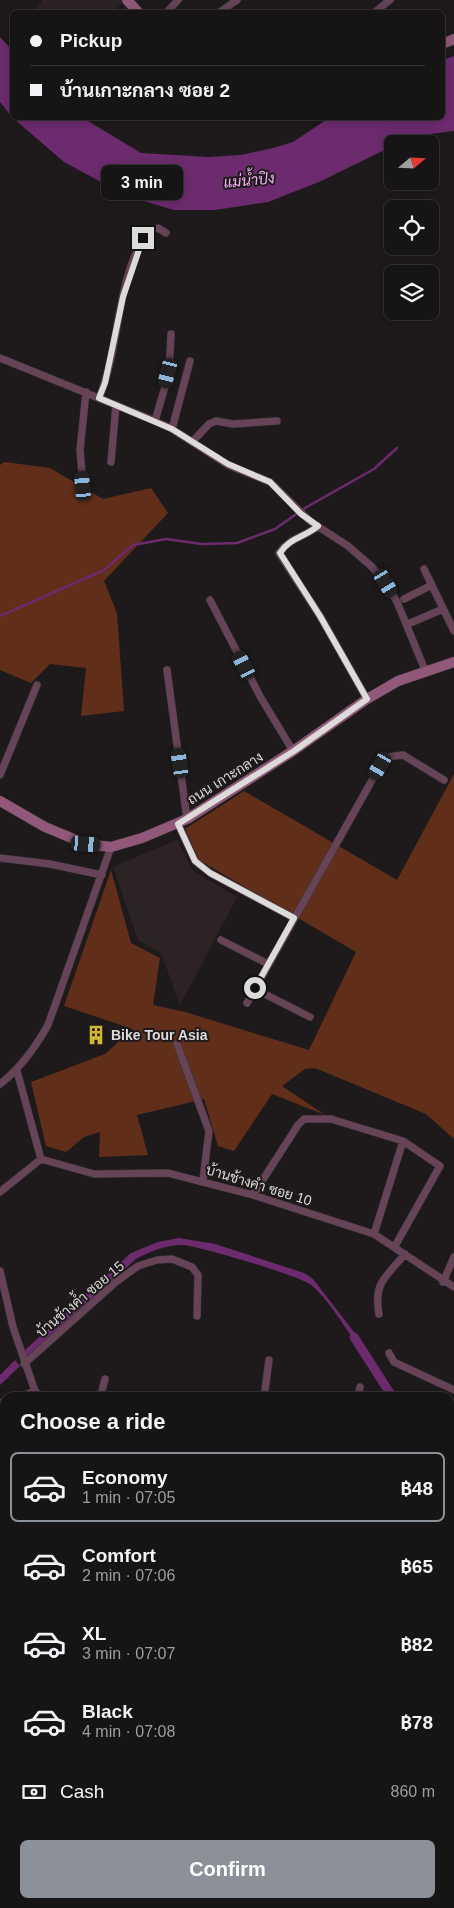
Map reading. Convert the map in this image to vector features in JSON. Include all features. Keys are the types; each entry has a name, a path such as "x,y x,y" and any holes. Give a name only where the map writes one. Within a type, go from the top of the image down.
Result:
{"street":[{"path":"127,0 136,10"},
{"path":"169,10 178,0"},
{"path":"223,10 237,0"},
{"path":"378,10 390,0"},
{"path":"99,398 105,383 123,297 143,238 153,228 166,233"},
{"path":"154,420 168,373 172,334"},
{"path":"0,358 154,420 228,464 270,482 301,514 348,546 371,566 386,583 408,624 426,670"},
{"path":"172,429 190,361"},
{"path":"83,486 80,450 86,392"},
{"path":"111,462 116,405"},
{"path":"192,442 209,424 216,421 232,424 277,422"},
{"path":"318,526 309,534 290,540 280,553 320,616 367,699"},
{"path":"424,569 454,631"},
{"path":"404,598 432,585"},
{"path":"210,600 261,698 294,751"},
{"path":"408,624 443,609"},
{"name":"ถนน เกาะกลาง","path":"0,800 67,836 86,844 111,846 142,838 183,821 294,751 367,699 398,681 454,662"},
{"path":"167,670 183,821 195,861 210,873 294,918"},
{"path":"0,775 37,685"},
{"path":"247,1003 375,775 387,757 403,755 444,780"},
{"path":"0,1084 17,1071 38,1044 51,1019 111,846"},
{"path":"0,858 50,864 102,875"},
{"path":"221,940 268,964"},
{"path":"255,988 310,1017"},
{"path":"177,1044 209,1131 203,1180"},
{"path":"0,1192 40,1159 17,1071"},
{"path":"253,1195 304,1119 314,1117 331,1119 403,1141 440,1166 395,1246"},
{"path":"374,1234 403,1141"},
{"name":"บ้านช้างคำ ซอย 10","path":"40,1159 94,1174 168,1173 203,1180 253,1195 374,1234 395,1246 443,1282 454,1287"},
{"path":"379,1314 376,1297 379,1286 404,1254"},
{"path":"443,1282 454,1258"},
{"name":"บ้านช้างค้ำ ซอย 15","path":"24,1364 116,1282 138,1266 157,1260 172,1259 192,1267 198,1275 197,1316"},
{"path":"0,1273 24,1364 35,1391"},
{"path":"389,1354 394,1362 454,1390"},
{"path":"265,1392 269,1360"},
{"path":"102,1392 105,1379"},
{"path":"359,1392 360,1387"}],"shaded area":[{"path":"43,0 120,0 123,2 116,10 35,10"},
{"path":"5,462 50,468 103,499 151,488 168,513 104,581 117,613 124,711 81,716 86,668 50,664 31,683 0,670 0,465"},
{"path":"454,774 454,1139 426,1114 315,1068 305,1069 282,1086 325,1115 272,1094 234,1151 218,1146 204,1099 137,1115 148,1155 99,1157 100,1132 84,1137 66,1152 46,1146 31,1082 105,1054 133,1029 64,1006 111,870 131,943 160,958 153,1005 185,1012 309,1050 356,952 199,860 185,829 244,791 397,880"},
{"path":"177,840 193,871 237,897 180,1005 161,953 138,940 113,867"}],"water":[{"path":"0,37 10,48 10,114 0,102"},
{"name":"แม่น้ำปิง","path":"454,56 454,131 421,135 384,135 384,150 319,182 268,202 215,210 174,210 127,196 64,162 15,120 86,120 141,153 208,157 241,155 293,142 326,120 445,120 445,59"},
{"path":"179,1238 215,1244 304,1273 313,1279 364,1345 360,1348 330,1306 311,1285 289,1275 249,1262 183,1245 159,1249 136,1259 27,1358 24,1351 131,1253 158,1242"},
{"path":"15,1360 20,1366 0,1385 0,1375"}],"waterway":[{"path":"0,616 104,570 133,545 166,539 202,544 237,543 275,529 305,508 374,469 397,448"},
{"path":"354,1337 389,1392"}],"place":[{"name":"Bike Tour Asia","path":"96,1035"}],"route":[{"path":"143,238 123,297 114,346 105,383 99,398 154,420 172,429 208,454 270,482 301,514 318,526 309,534 290,540 280,553 320,616 367,699 294,751 178,824 195,861 210,873 294,918 255,988"}]}
